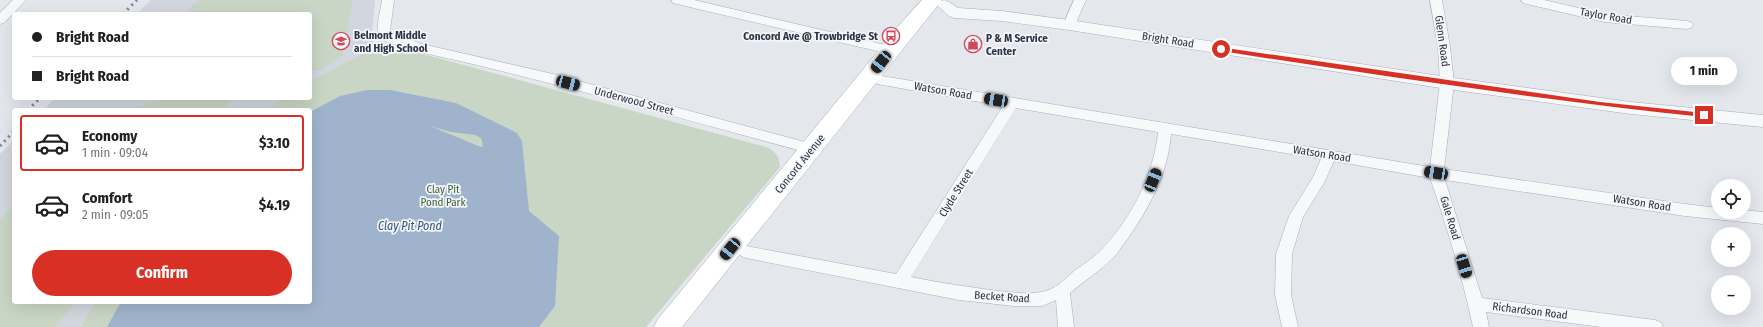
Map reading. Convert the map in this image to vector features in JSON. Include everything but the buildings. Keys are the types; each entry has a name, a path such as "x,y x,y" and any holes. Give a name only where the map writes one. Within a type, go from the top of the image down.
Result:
{"main road":[{"name":"Concord Avenue","path":"666,327 738,250 939,2"},
{"name":"Concord Avenue","path":"685,327 738,250"}],"street":[{"path":"0,20 20,0"},
{"name":"Underwood Street","path":"388,0 384,31 386,36 392,39 421,48 553,79 818,151"},
{"path":"677,0 897,52"},
{"path":"1069,25 1080,0"},
{"name":"Glenn Road","path":"1436,0 1448,83"},
{"name":"Taylor Road","path":"1527,0 1604,18 1687,25"},
{"name":"Bright Road","path":"939,2 954,13 1002,16 1069,25 1448,83 1631,108 1763,121"},
{"name":"Watson Road","path":"875,80 1436,173 1685,210 1763,218"},
{"name":"Gale Road","path":"1448,83 1436,173 1451,218 1476,304 1481,327"},
{"name":"Clyde Street","path":"900,282 1012,103"},
{"name":"Becket Road","path":"738,250 959,293 1014,299 1042,299 1062,291 1108,253 1130,224 1148,193 1159,166 1163,152 1165,129"},
{"path":"1290,327 1283,295 1284,254 1296,216 1319,179 1330,155"},
{"path":"1062,291 1066,316 1066,327"},
{"name":"Richardson Road","path":"1476,304 1655,327"}],"shaded area":[{"name":"Belmont Middle and High School","path":"151,0 375,0 372,33 374,48 312,80 312,12 139,12"},
{"path":"53,100 280,100 269,108 45,108"},
{"path":"12,142 12,304 93,304 81,327 0,327 0,154"}],"green space":[{"path":"198,0 353,0 342,56 319,71 312,71 312,12 187,12"},
{"name":"Clay Pit Pond Park","path":"383,45 390,45 766,147 776,154 780,167 646,327 81,327 93,304 312,304 312,108 269,108 280,100 312,100 312,80 374,48"},
{"path":"160,100 231,100 225,108 134,108"},
{"path":"12,207 12,304 74,304 55,327 0,327 0,220"}],"water":[{"name":"Clay Pit Pond","path":"367,90 390,90 456,103 517,133 522,141 529,211 559,236 555,306 539,327 107,327 120,304 312,304 312,111 340,96","holes":["430,126 451,132 475,135 481,138 483,146 481,147"]}],"railway":[{"path":"125,12 137,0"},
{"path":"30,108 38,100"},
{"path":"0,146 12,133"}],"place":[{"name":"Concord Ave @ Trowbridge St","path":"891,36"},
{"name":"Belmont Middle and High School","path":"341,41"},
{"name":"P & M Service Center","path":"973,44"}],"route":[{"path":"1221,49 1439,82 1631,108 1704,115"}]}
